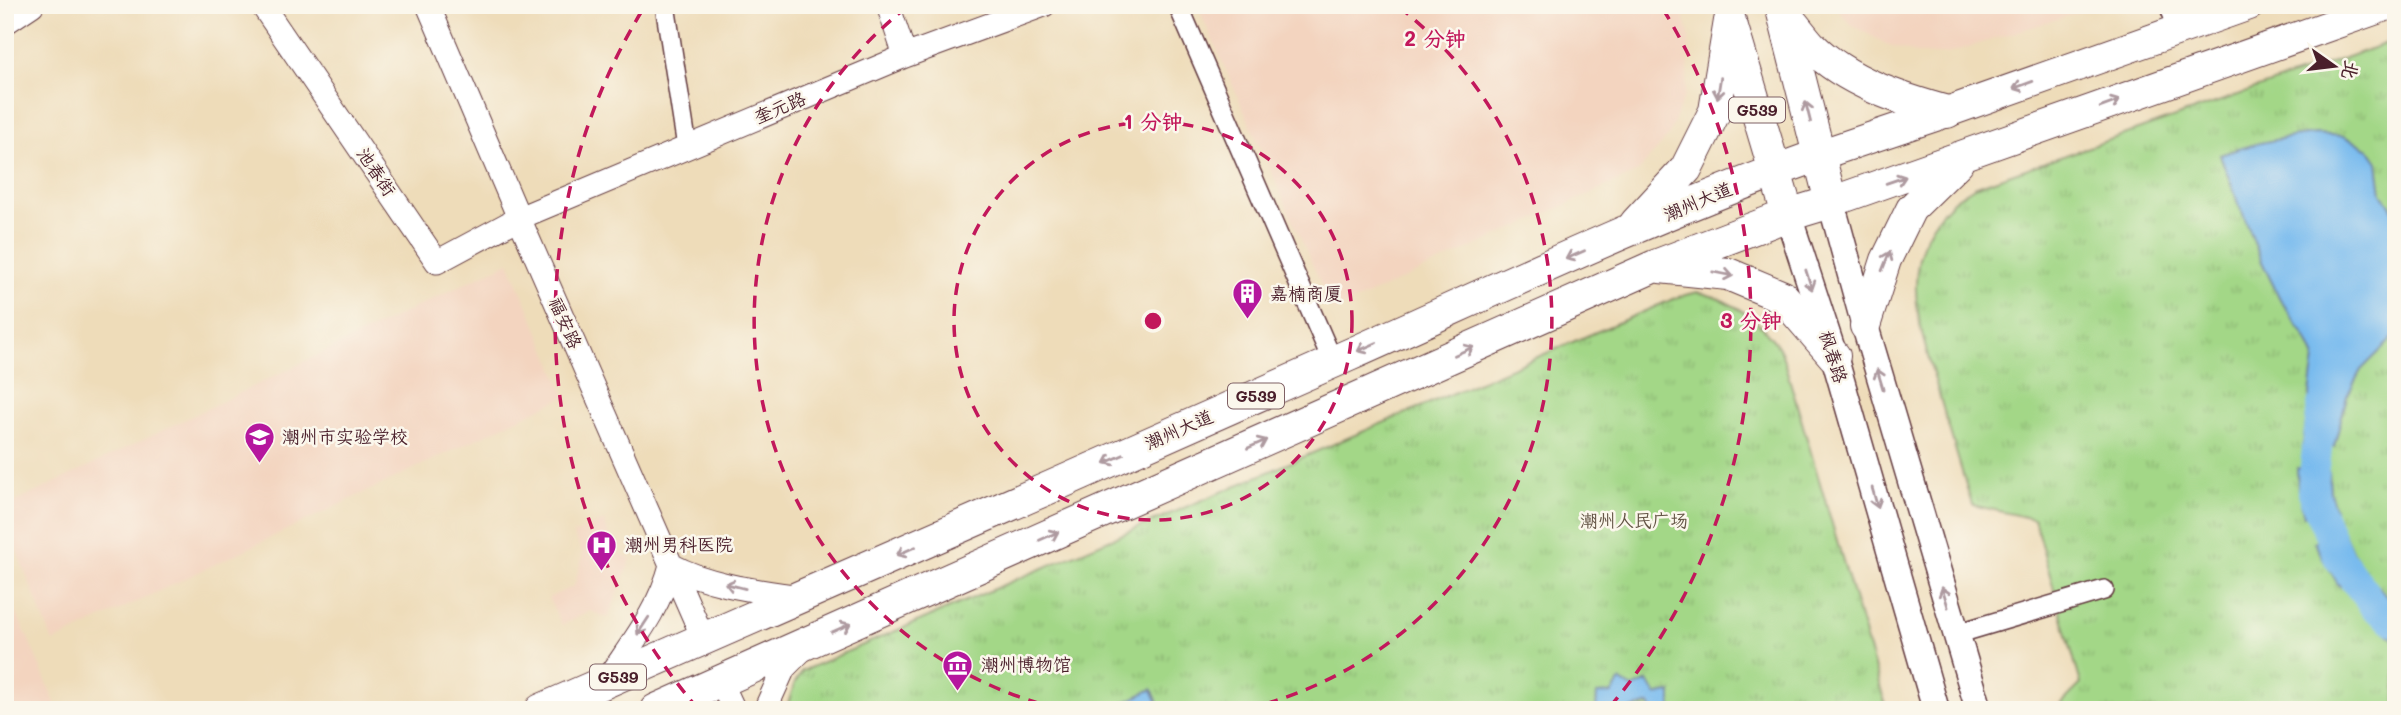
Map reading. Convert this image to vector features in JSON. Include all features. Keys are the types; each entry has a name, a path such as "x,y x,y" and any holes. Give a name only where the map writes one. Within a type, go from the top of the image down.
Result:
{"highway":[{"path":"1782,8 1812,47 1847,73 1900,99 1947,112"},
{"name":"G539","path":"656,710 728,697 810,642 1655,266 1788,215 1831,202 1782,8"},
{"path":"1628,232 1686,169 1715,111 1728,13"},
{"name":"枫春路","path":"1728,13 1788,215"},
{"name":"潮州大道","path":"541,710 1628,232 1775,170 1819,155"},
{"path":"1655,266 1728,274 1783,298 1833,356"}],"main road":[{"path":"1819,155 1947,112 2174,18 2249,5"},
{"path":"1979,710 1864,326 1831,202 2388,5"},
{"path":"1864,326 1886,260 1911,209 1966,156"},
{"name":"枫春路","path":"1788,215 1833,356 1936,710"}],"street":[{"path":"5,23 32,5"},
{"name":"池春街","path":"262,5 437,262 519,218"},
{"name":"福安路","path":"428,5 704,640"},
{"path":"665,5 687,147"},
{"path":"888,5 905,56"},
{"name":"奎元路","path":"519,218 905,56 1044,5"},
{"path":"1178,5 1334,362"},
{"path":"606,682 655,607 667,582 671,565 707,579 748,589 802,597"},
{"path":"1956,634 2104,590"},
{"path":"765,710 784,668 810,642"}],"shaded area":[{"path":"1197,5 1681,5 1689,34 1685,94 1669,135 1638,172 1333,311"},
{"path":"1834,5 2102,5 1946,54 1919,54 1886,44 1852,25"},
{"name":"潮州市实验学校","path":"509,262 566,396 53,642 5,522 5,507"},
{"name":"潮州男科医院","path":"604,521 615,552 631,559 608,618 590,611 562,625 548,598 574,586 583,554 573,534"},
{"path":"5,588 28,638 58,710 5,710"}],"green space":[{"path":"2396,40 2396,710 2055,710 2081,684 2034,519 1972,505 1923,339 1916,291 1917,267 1923,245 1934,223 1952,202 1974,187"},
{"name":"潮州人民广场","path":"1698,292 1746,313 1765,330 1781,351 1887,710 786,710 802,671 1678,297"}],"water":[{"path":"2316,134 2344,136 2369,149 2378,162 2382,193 2396,214 2396,335 2361,370 2347,396 2334,447 2303,444 2315,358 2306,338 2280,299 2261,260 2220,155 2267,141"},
{"path":"2297,468 2329,471 2330,492 2335,509 2304,516 2298,491"},
{"path":"2344,533 2362,567 2339,586 2314,542"},
{"path":"2377,586 2396,604 2396,642 2359,605"},
{"path":"1620,681 1633,688 1648,681 1656,695 1671,693 1671,710 1652,710 1650,704 1627,710 1596,710 1597,694 1612,693"},
{"path":"1152,689 1161,710 1115,710 1123,703"}],"waterway":[{"path":"2322,406 2312,492 2339,558 2374,606 2396,622"}],"place":[{"name":"嘉楠商厦","path":"1247,321"},
{"name":"潮州市实验学校","path":"259,464"},
{"name":"潮州男科医院","path":"602,572"},
{"name":"潮州博物馆","path":"958,692"}]}
